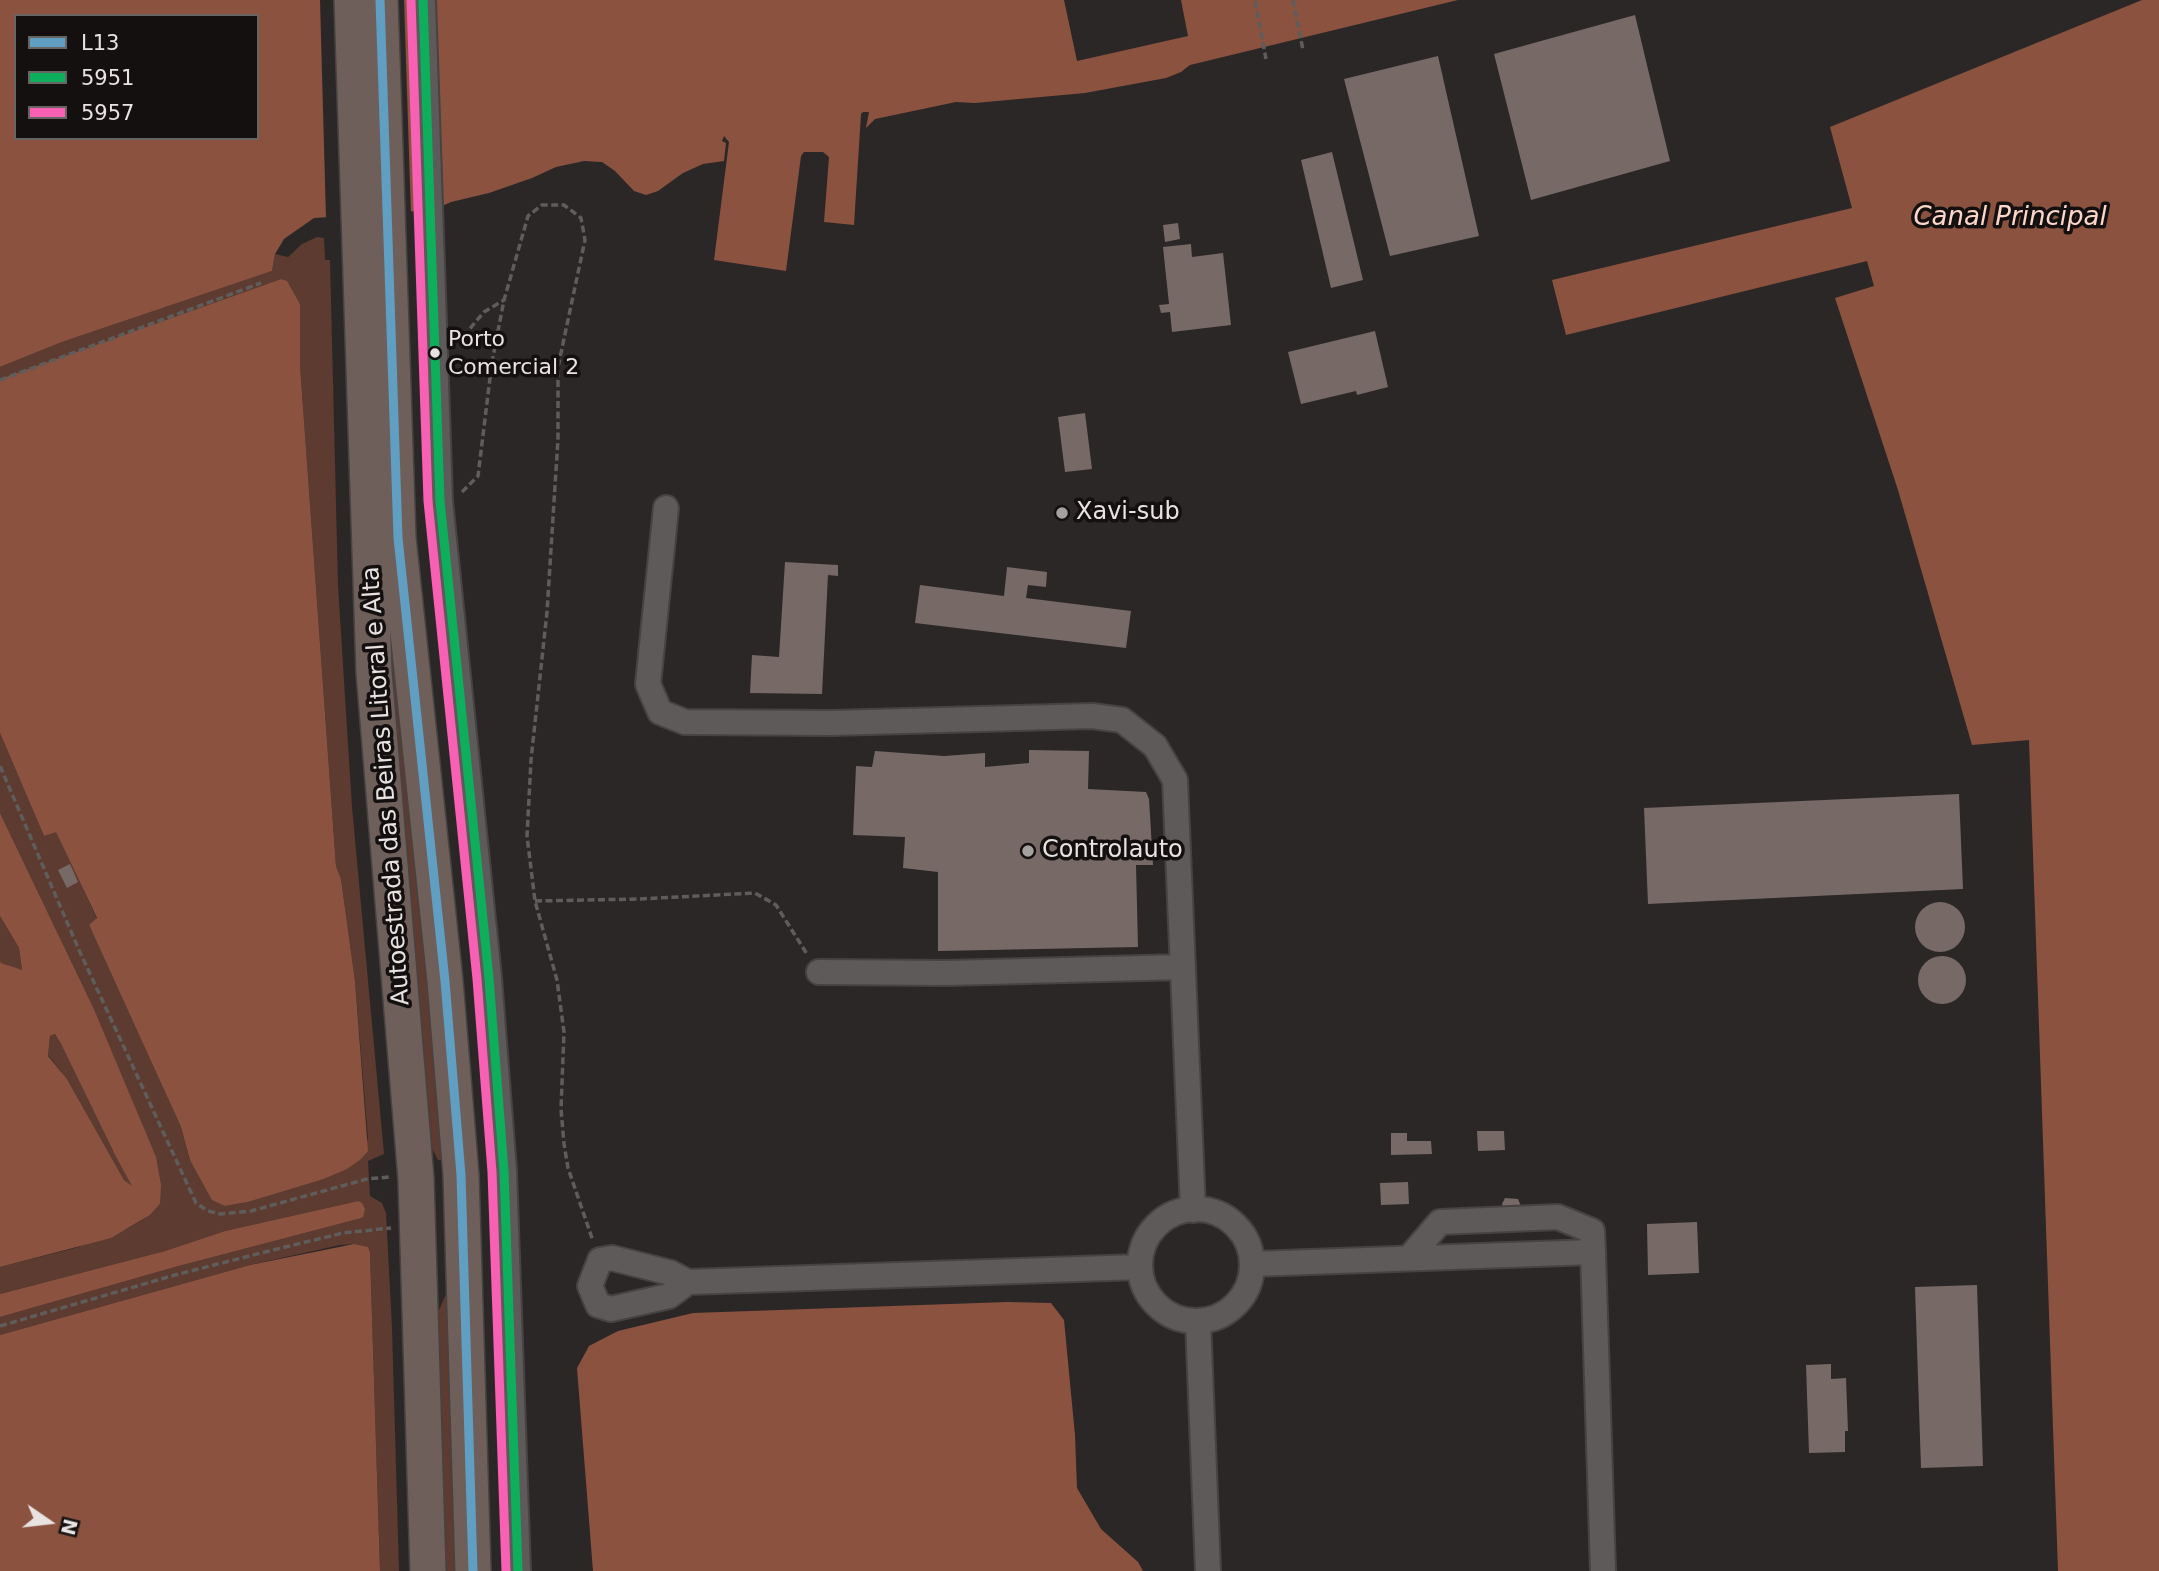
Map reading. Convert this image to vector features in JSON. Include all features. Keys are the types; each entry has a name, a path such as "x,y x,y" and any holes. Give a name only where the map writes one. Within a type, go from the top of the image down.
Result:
{"highway":[{"name":"Autoestrada das Beiras Litoral e Alta","path":"352,0 398,538 442,959 461,1175 472,1571"},
{"name":"Autoestrada das Beiras Litoral e Alta","path":"380,0 374,255 374,672 416,1178 428,1571"}],"street":[{"path":"423,0 440,501 489,978 503,1157 518,1571"},
{"path":"666,508 648,684 660,712 685,722 831,723 1091,716 1122,720 1155,746 1175,780 1193,1210"},
{"path":"819,972 1183,967"},
{"path":"1207,1209 1230,1220 1246,1239 1253,1264 1248,1289 1232,1309 1210,1321 1184,1321 1161,1311 1145,1292 1139,1267 1144,1242 1159,1222 1182,1210 1207,1209"},
{"path":"1409,1258 1440,1222 1558,1217 1592,1231 1603,1571"},
{"path":"1253,1264 1593,1252"},
{"path":"688,1282 669,1296 611,1309 598,1305 590,1286 600,1260 612,1258 671,1273 688,1282 1139,1267"},
{"path":"1198,1321 1208,1571"}],"path":[{"path":"1293,0 1303,50"},
{"path":"1255,1 1266,59"},
{"path":"440,501 464,491 478,476 492,362 505,300 528,216 542,205 564,205 581,218 585,240 558,367 558,439 547,612 531,760 527,836 535,901 557,980 564,1032 561,1109 568,1168 600,1260"},
{"path":"0,380 261,283"},
{"path":"435,345 462,338 484,312 505,300"},
{"path":"0,766 79,950 196,1203 208,1211 221,1214 251,1211 367,1179 391,1176"},
{"path":"535,901 755,893 776,905 819,972"},
{"path":"0,1326 268,1251 343,1233 393,1228"}],"shaded area":[{"path":"317,237 324,238 325,260 330,260 338,586 352,807 384,1154 368,1161 370,1196 382,1203 386,1213 399,1571 380,1571 370,1253 354,1244 340,1245 250,1265 0,1335 0,1317 358,1219 358,1201 225,1231 165,1251 0,1294 0,1267 75,1248 127,1229 150,1215 160,1204 93,1007 0,813 0,733 44,836 56,831 97,919 89,925 181,1127 190,1160 225,1206 248,1202 321,1180 368,1139 355,981 341,879 336,866 300,365 300,304 287,282 281,279 0,379 0,367 62,342 272,271 275,254 288,257 302,244"},
{"path":"386,594 448,1144 441,1160 438,1160 430,1145 394,742"},
{"path":"0,916 19,948 22,971 1,963"},
{"path":"55,1034 134,1188 124,1180 67,1079 48,1055 50,1036"},
{"path":"446,1294 455,1316 462,1571 444,1571 437,1315"}],"water":[{"path":"0,0 1064,0 1077,61 1188,36 1181,0 1458,0 1190,65 1166,78 1085,93 975,103 956,102 875,119 866,128 869,112 863,112 854,225 824,222 829,157 823,152 804,152 801,156 786,271 714,260 729,142 724,136 724,161 703,164 683,173 658,191 646,195 634,191 602,162 584,161 556,167 532,178 433,210 314,218 284,239 275,254 272,271 62,342 0,367"},
{"name":"Canal Principal","path":"2142,0 2159,0 2159,1571 2058,1571 2029,740 1972,745 1898,490 1835,298 1874,286 1867,261 1566,335 1552,280 1852,208 1830,127"},
{"path":"281,279 287,281 300,304 300,365 336,866 341,879 355,981 368,1151 347,1169 321,1180 248,1202 225,1206 212,1200 190,1160 181,1127 89,925 97,918 56,832 44,836 0,733 0,379"},
{"path":"0,813 93,1007 156,1157 161,1185 160,1204 150,1215 111,1238 0,1267 0,960 1,963 22,970 19,948 0,916","holes":["55,1034 116,1157 132,1186 124,1180 67,1079 48,1056 50,1036"]},
{"path":"358,1201 365,1209 363,1217 358,1219 0,1317 0,1294 165,1251 225,1231"},
{"path":"354,1244 368,1247 370,1253 380,1571 0,1571 0,1335 250,1265"},
{"path":"1007,1302 1051,1303 1064,1320 1077,1488 1101,1529 1138,1562 1143,1571 593,1571 577,1368 589,1346 618,1331 693,1313"}],"pier":[{"path":"320,0 404,0 411,215 326,219"}],"building":[{"path":"1635,15 1670,161 1531,200 1494,54"},
{"path":"1438,56 1479,236 1390,256 1344,79"},
{"path":"1332,152 1363,280 1331,288 1301,160"},
{"path":"1178,223 1180,239 1165,242 1163,225"},
{"path":"1191,244 1192,257 1223,253 1231,325 1172,332 1170,312 1161,313 1159,305 1169,304 1163,247"},
{"path":"1375,331 1388,387 1357,395 1356,391 1301,404 1288,352"},
{"path":"1085,413 1092,469 1065,472 1058,417"},
{"path":"785,562 838,565 838,576 828,575 822,694 750,693 752,655 779,657"},
{"path":"1007,567 1047,572 1046,587 1028,585 1026,598 1131,611 1126,648 915,623 920,585 1004,596"},
{"name":"Controlauto","path":"1029,750 1089,751 1088,789 1146,792 1149,799 1153,865 1136,865 1138,947 938,951 938,872 903,868 905,837 853,835 856,766 872,767 875,751 944,756 985,753 985,767 1029,763"},
{"path":"1959,794 1963,889 1648,904 1644,808"},
{"path":"70,864 78,882 67,888 58,870"},
{"path":"1940,902 1957,910 1965,927 1957,944 1940,952 1923,944 1915,927 1923,910"},
{"path":"1942,956 1959,963 1966,980 1959,997 1942,1004 1925,997 1918,980 1925,963"},
{"path":"1477,1131 1504,1131 1505,1150 1478,1151"},
{"path":"1391,1133 1407,1133 1407,1141 1431,1141 1432,1154 1391,1155"},
{"path":"1408,1182 1409,1204 1381,1205 1380,1183"},
{"path":"1505,1198 1518,1199 1520,1209 1504,1209 1502,1204"},
{"path":"1697,1222 1699,1273 1648,1275 1647,1224"},
{"path":"1977,1285 1983,1466 1921,1468 1915,1287"},
{"path":"1831,1364 1831,1379 1846,1378 1848,1431 1845,1431 1845,1452 1809,1453 1806,1365"}],"transit line":[{"name":"L13","path":"380,0 398,538 445,981 461,1175 473,1571"},
{"name":"5957","path":"411,0 428,501 477,979 492,1172 506,1571"},
{"name":"5951","path":"423,0 440,501 489,978 504,1171 518,1571"}],"place":[{"name":"Porto Comercial 2","path":"435,353"},
{"name":"Xavi-sub","path":"1062,513"},
{"name":"Controlauto","path":"1028,851"}]}
